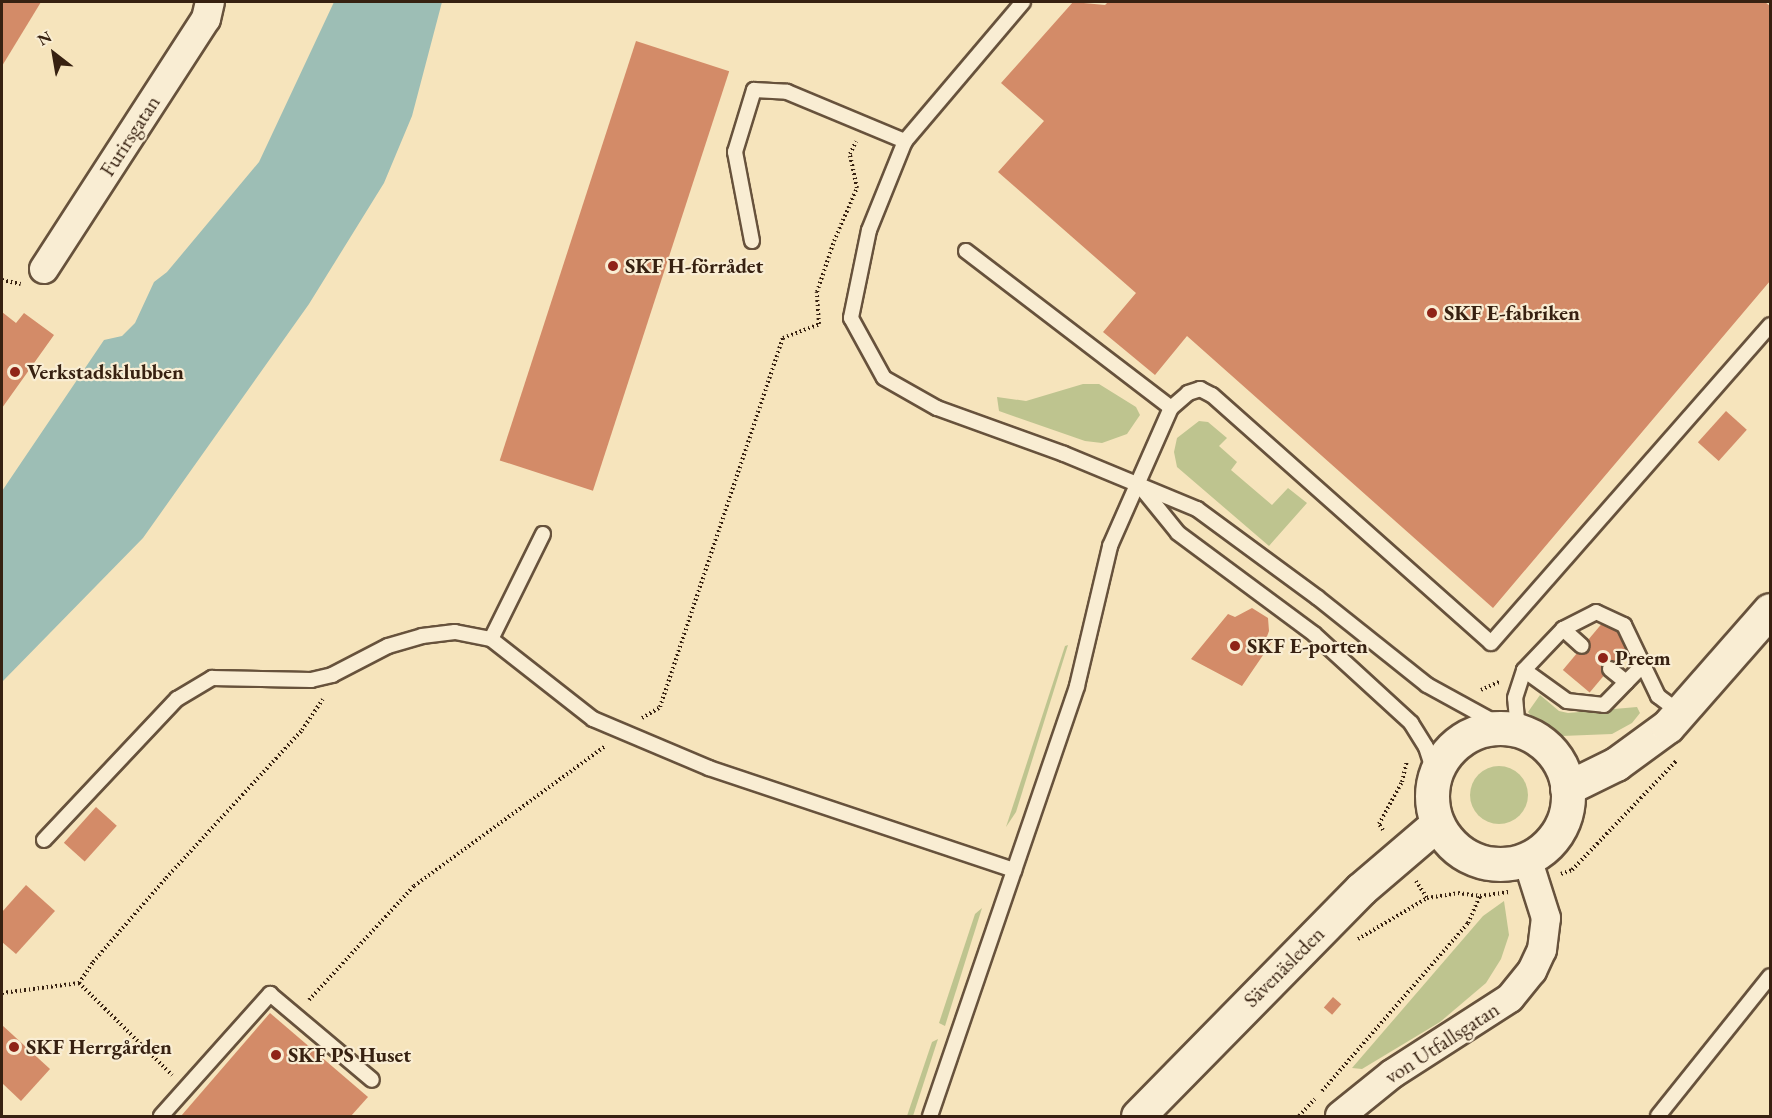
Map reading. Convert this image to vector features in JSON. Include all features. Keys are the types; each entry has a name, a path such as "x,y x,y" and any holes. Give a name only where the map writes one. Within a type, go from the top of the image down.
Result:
{"street":[{"name":"Furirsgatan","path":"44,269 206,19 210,2"},
{"path":"1567,788 1616,764 1668,726 1770,610"},
{"path":"1513,730 1547,748 1561,766 1567,788 1567,807 1556,834 1532,870 1470,858 1450,844 1437,824 1432,805 1435,775 1444,757 1458,742 1477,732 1513,730"},
{"name":"Sävenäsleden","path":"1138,1116 1361,888 1437,824"},
{"name":"von Utfallsgatan","path":"1340,1116 1392,1074 1510,998 1533,971 1542,950 1546,918 1532,870"}],"lane":[{"path":"1023,2 905,141 869,230 851,318 884,378 937,408 1139,484 1197,509 1318,598 1427,686 1513,730 1515,698 1524,670 1563,629 1596,612 1624,625 1658,696 1679,712"},
{"path":"752,241 735,152 754,90 787,92 905,141"},
{"path":"966,251 1171,408"},
{"path":"930,1116 1077,686 1110,546 1171,408 1188,393 1200,389 1212,395 1491,643 1770,326"},
{"path":"1139,484 1178,533 1314,634 1411,723 1426,747 1435,775"},
{"path":"491,639 543,534"},
{"path":"1563,629 1582,646"},
{"path":"44,840 193,687 212,678 236,675 311,680 332,675 388,646 422,636 454,632 491,639 593,719 621,732 709,768 1014,870"},
{"path":"1524,670 1567,701 1604,705 1644,664"},
{"path":"1610,669 1626,682"},
{"path":"1658,1116 1770,976"},
{"path":"161,1116 270,994 372,1080"}],"path":[{"path":"296,1014 414,886 621,732 660,706 783,338 819,324 817,292 834,240 857,188 850,154 864,124"},
{"path":"2,993 79,983 129,920 302,730 326,694 332,675"},
{"path":"1348,946 1427,898 1458,892 1480,896 1502,895 1532,870 1572,870"},
{"path":"1299,1116 1468,923 1480,896"},
{"path":"79,983 185,1088"}],"green space":[{"path":"1083,384 1099,384 1136,407 1140,415 1127,434 1102,443 1085,441 999,411 997,397 1026,401"},
{"path":"1199,421 1208,422 1227,438 1219,446 1237,462 1231,470 1272,505 1288,488 1307,503 1269,546 1177,467 1174,452 1177,438"},
{"path":"1068,645 1016,812 1006,827 1065,646"},
{"path":"1540,695 1559,711 1568,713 1637,707 1640,713 1632,723 1612,734 1562,736 1541,728 1528,712"},
{"path":"1493,766 1505,766 1515,770 1524,779 1528,801 1520,816 1505,824 1493,824 1483,820 1474,811 1470,801 1470,789 1474,779 1483,770"},
{"path":"1504,901 1509,935 1501,959 1486,983 1440,1022 1362,1069 1352,1068 1483,916"},
{"path":"982,908 945,1026 939,1023 975,914"},
{"path":"938,1039 913,1116 907,1116 932,1042"}],"water":[{"path":"334,2 442,2 412,116 384,183 309,304 143,538 2,682 2,491 104,340 122,336 135,323 154,282 167,272 259,162"}],"building":[{"path":"2,2 41,2 2,66"},
{"name":"SKF E-fabriken","path":"1073,2 1105,5 1108,2 1765,2 1770,6 1770,281 1493,608 1187,336 1155,375 1103,332 1136,293 998,172 1044,121 1001,83"},
{"name":"SKF H-förrådet","path":"636,41 729,71 593,491 500,460"},
{"name":"Verkstadsklubben","path":"2,312 16,323 24,313 54,335 2,408"},
{"path":"1726,411 1747,430 1719,461 1698,442"},
{"name":"SKF E-porten","path":"1252,608 1268,618 1269,631 1266,639 1272,642 1242,686 1191,659 1228,614 1235,617"},
{"path":"1604,621 1631,643 1590,693 1563,670"},
{"path":"96,807 117,826 85,861 64,843"},
{"path":"26,885 55,911 16,954 2,942 2,912"},
{"path":"1333,997 1341,1004 1332,1015 1324,1008"},
{"name":"SKF PS Huset","path":"270,1013 368,1097 351,1116 181,1116"},
{"name":"SKF Herrgården","path":"2,1025 50,1069 21,1101 2,1083"}],"place":[{"name":"SKF H-förrådet","path":"613,266"},
{"name":"SKF E-fabriken","path":"1432,313"},
{"name":"Verkstadsklubben","path":"15,372"},
{"name":"SKF E-porten","path":"1235,646"},
{"name":"Preem","path":"1603,658"},
{"name":"SKF Herrgården","path":"14,1047"},
{"name":"SKF PS Huset","path":"276,1055"}]}
